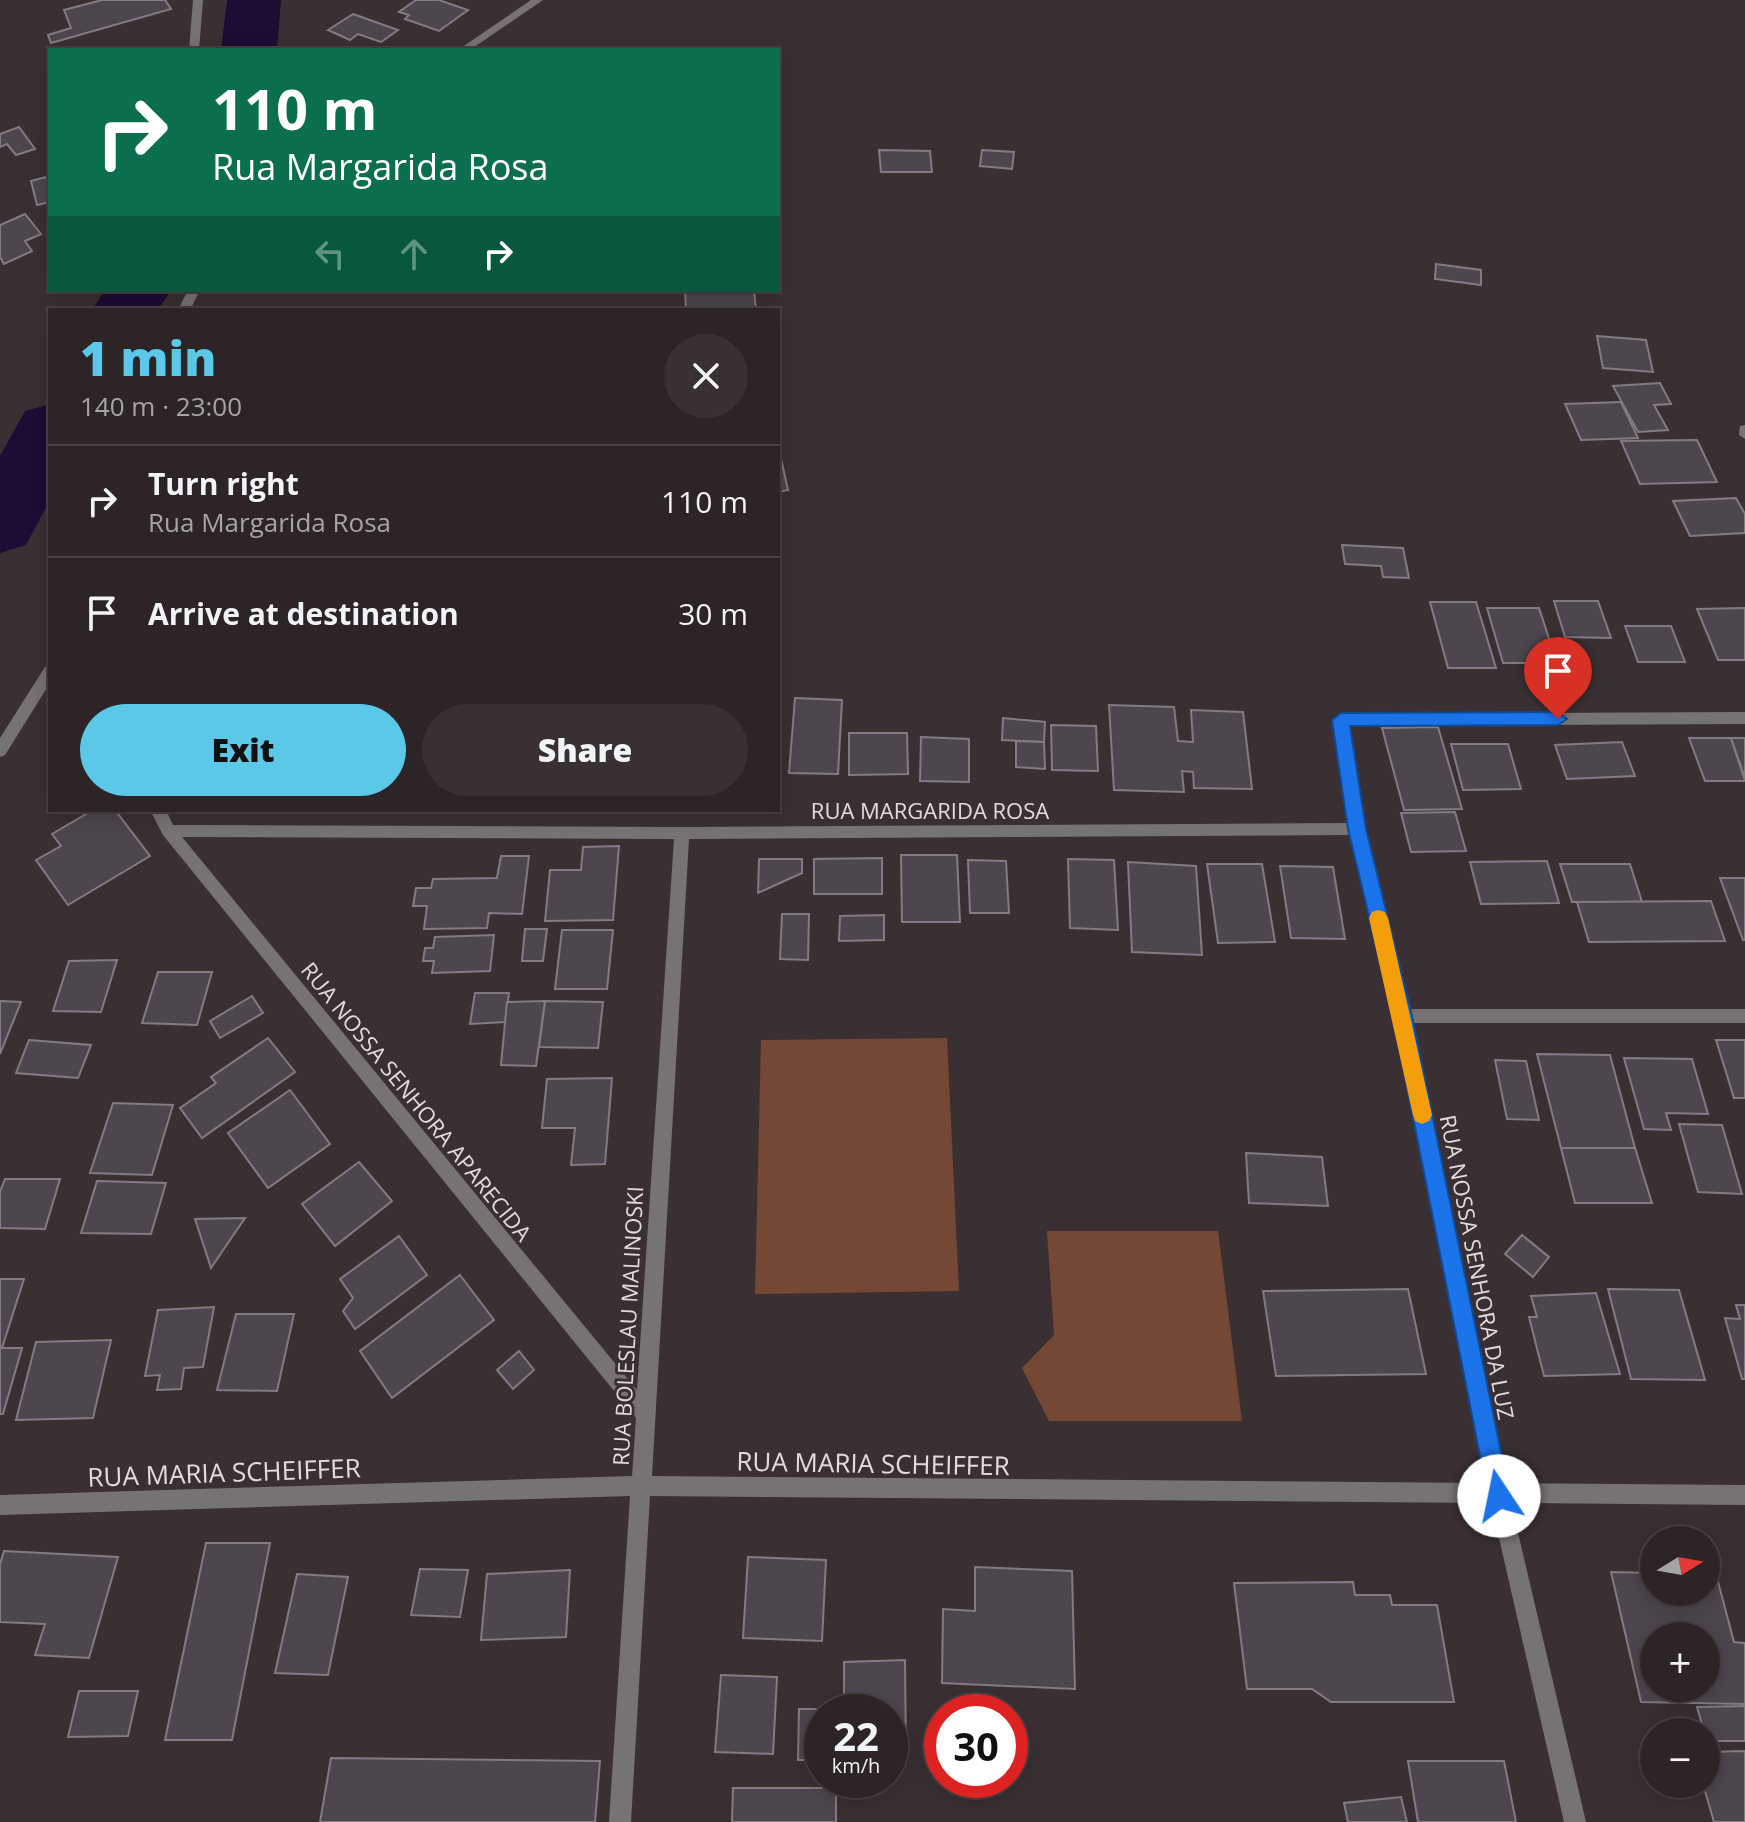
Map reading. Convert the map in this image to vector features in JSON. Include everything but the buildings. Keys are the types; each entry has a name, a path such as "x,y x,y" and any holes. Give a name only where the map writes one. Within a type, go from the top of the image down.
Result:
{"street":[{"path":"194,48 198,0"},
{"path":"466,48 538,0"},
{"path":"0,751 48,674"},
{"name":"RUA NOSSA SENHORA DA LUZ","path":"1575,1822 1499,1496 1402,1016 1357,829 1341,720 1745,718"},
{"name":"RUA NOSSA SENHORA APARECIDA","path":"159,812 168,831 646,1416"},
{"name":"RUA MARGARIDA ROSA","path":"168,831 682,833 1357,829"},
{"name":"RUA BOLESLAU MALINOSKI","path":"620,1822 682,833"},
{"path":"1402,1016 1745,1016"},
{"name":"RUA MARIA SCHEIFFER","path":"0,1505 642,1486 1499,1496 1745,1495"}],"shaded area":[{"path":"947,1038 959,1291 755,1294 761,1040"},
{"path":"1047,1231 1218,1231 1242,1421 1049,1421 1022,1368 1054,1335"}],"waterway":[{"path":"249,48 254,0"},
{"path":"126,308 137,292"},
{"path":"0,527 48,432"}],"slow traffic":[{"path":"1378,918 1422,1115"}],"route":[{"path":"1499,1496 1402,1016 1357,829 1341,720 1558,719"}]}
